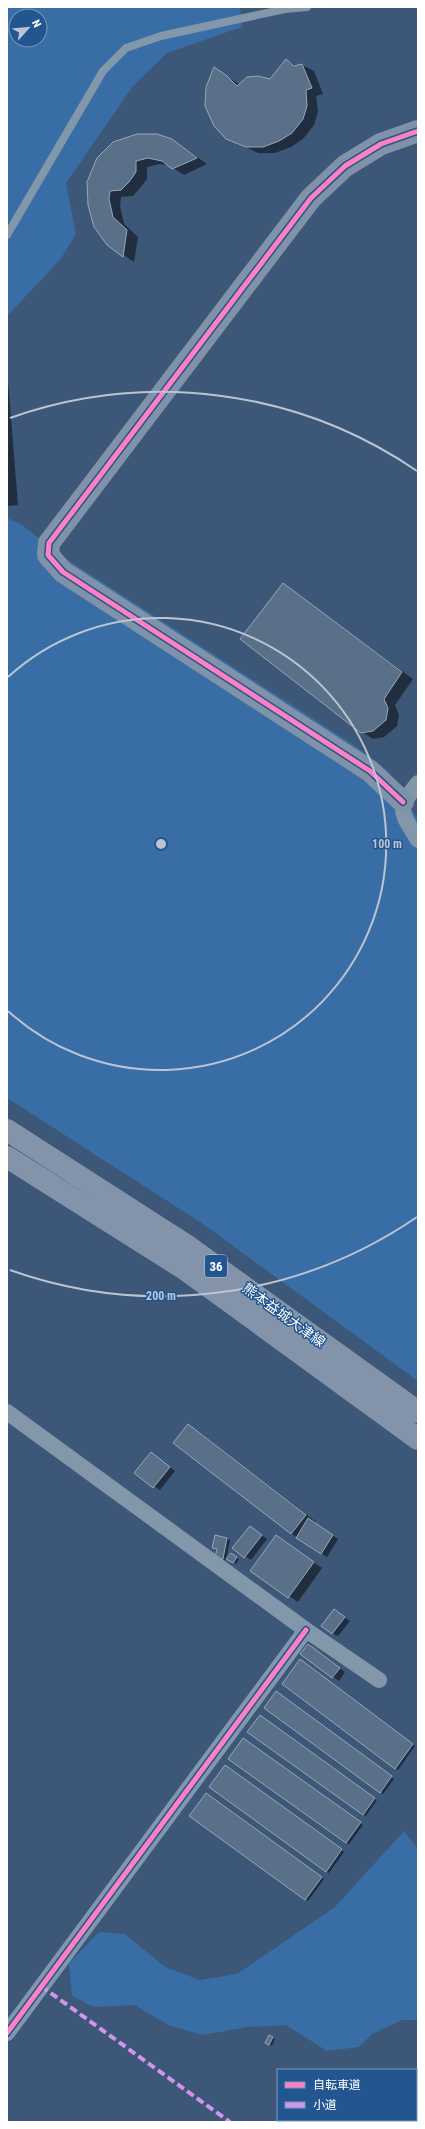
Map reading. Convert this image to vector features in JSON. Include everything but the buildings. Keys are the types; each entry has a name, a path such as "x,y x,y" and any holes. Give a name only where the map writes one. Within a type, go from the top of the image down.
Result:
{"main road":[{"name":"熊本益城大津線","path":"7,1130 186,1245 418,1412"},
{"name":"熊本益城大津線","path":"7,1157 186,1270 418,1439"}],"street":[{"path":"403,802 370,771 63,572 48,555 49,543 311,198 345,166 381,144 418,131"},
{"path":"418,783 403,802 402,814 418,840"},
{"path":"7,1412 306,1630 379,1680"},
{"path":"7,2033 306,1630"}],"lane":[{"path":"7,235 103,71 126,48 161,36 285,9 307,7"}],"shaded area":[{"path":"7,7 240,7 242,27 167,53 133,86 66,183 76,234 60,260 7,316"},
{"path":"7,518 22,525 65,558 357,747 389,772 418,819 418,1381 203,1224 7,1098"},
{"path":"404,1831 418,1849 418,2020 402,2020 372,2034 359,2047 327,2051 286,2025 248,2027 203,2035 168,2025 135,2005 94,2007 72,1996 69,1963 99,1932 125,1934 165,1967 200,1980 237,1974 335,1907"}],"marked path":[{"path":"41,1986 230,2122"}],"cycle path":[{"path":"403,802 370,771 63,572 48,555 49,543 311,198 345,166 381,144 418,131"},
{"path":"7,2033 306,1630"}]}
